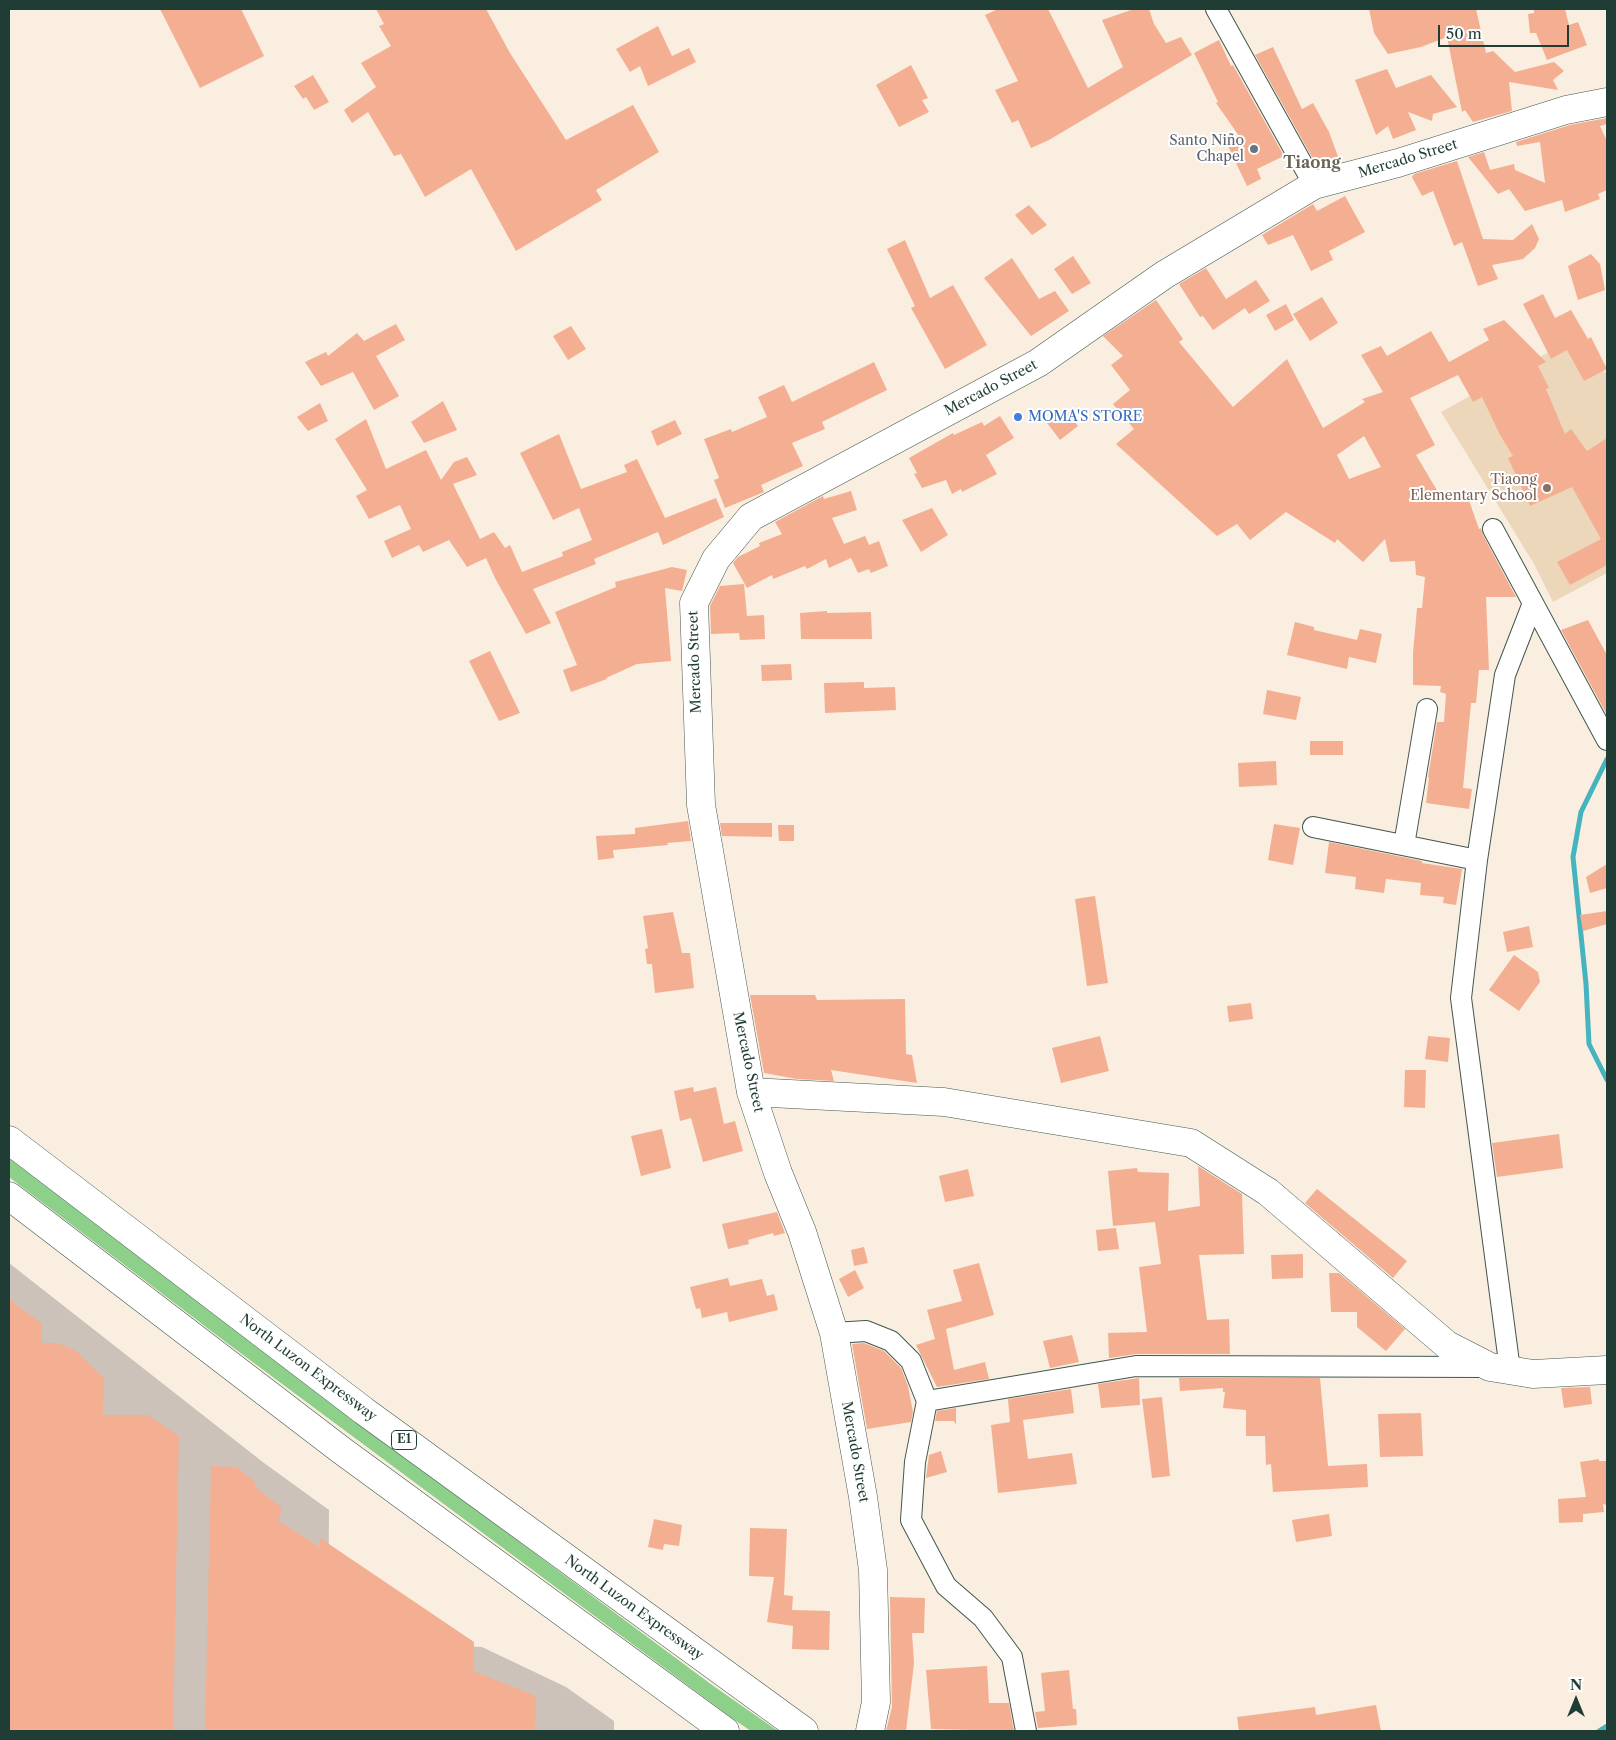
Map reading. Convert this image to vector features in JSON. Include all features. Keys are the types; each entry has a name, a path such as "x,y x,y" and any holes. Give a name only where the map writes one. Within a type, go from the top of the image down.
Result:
{"main road":[{"name":"Mercado Street","path":"870,1731 876,1702 873,1570 864,1497 834,1333 802,1232 778,1174 751,1092 701,805 694,603 716,559 751,517 1038,363 1164,275 1314,185 1398,163 1566,110 1607,102"},
{"path":"751,1092 944,1102 1191,1143 1268,1192 1447,1345 1500,1368 1533,1374 1607,1370"},
{"name":"North Luzon Expressway","path":"9,1140 364,1411 804,1731"},
{"path":"9,1196 349,1456 725,1731"}],"street":[{"path":"1216,9 1314,185"},
{"path":"1493,529 1607,740"},
{"path":"927,1401 1136,1366 1500,1368 1462,998 1477,860 1505,674 1533,603"},
{"path":"1404,844 1427,709"},
{"path":"1313,827 1477,860"},
{"path":"834,1333 866,1331 890,1341 911,1361 927,1401 915,1462 911,1520 946,1586 983,1618 1012,1656 1026,1731"}],"shaded area":[{"name":"Tiaong Elementary School","path":"1567,342 1607,374 1607,573 1553,602 1534,564 1441,412"},
{"path":"9,1263 264,1463 329,1510 328,1641 482,1647 566,1687 614,1721 614,1731 9,1731"}],"green space":[{"path":"9,1158 459,1497 712,1685 778,1731 751,1731 736,1721 227,1343 9,1177"}],"building":[{"path":"160,9 241,9 264,56 200,88"},
{"path":"376,9 486,9 510,53 566,140 633,105 659,152 596,190 602,200 516,251 471,169 425,197 401,154 394,156 368,112 352,123 344,110 376,87 361,63 391,46 379,26 384,24"},
{"path":"998,9 1048,9 1088,88 1123,67 1102,20 1134,9 1149,9 1154,24 1166,43 1181,37 1192,55 1049,140 1031,148 1018,120 1012,123 995,90 1018,81 985,15"},
{"path":"1369,9 1476,9 1486,53 1493,51 1515,72 1554,62 1564,71 1553,80 1558,90 1509,82 1512,111 1473,122 1465,110 1462,112 1447,37 1421,47 1388,54 1374,33"},
{"path":"1534,9 1565,9 1569,25 1578,22 1587,45 1547,60 1536,33 1530,33 1528,14 1534,13"},
{"path":"658,26 672,56 689,48 696,62 648,86 640,66 630,72 616,49"},
{"path":"1219,40 1231,66 1233,65 1284,156 1257,169 1261,179 1247,186 1226,142 1239,136 1216,103 1218,102 1194,53"},
{"path":"1273,47 1302,109 1313,103 1329,132 1340,162 1318,168 1255,55"},
{"path":"911,65 928,98 922,100 929,112 899,127 876,85"},
{"path":"1387,69 1396,88 1431,75 1457,107 1433,114 1432,121 1408,112 1416,130 1393,139 1388,126 1376,135 1355,80"},
{"path":"313,75 329,102 314,110 306,97 303,99 294,86"},
{"path":"1607,118 1607,124 1600,126 1607,141 1607,190 1598,194 1600,199 1565,212 1562,200 1525,211 1509,189 1498,194 1468,157 1484,152 1490,170 1514,164 1515,170 1545,183 1540,142 1517,146 1516,142 1570,125"},
{"path":"1457,161 1483,239 1513,240 1532,224 1539,239 1535,248 1523,259 1492,265 1498,279 1478,286 1462,242 1454,246 1433,191 1422,196 1412,177 1414,174"},
{"path":"1345,196 1365,232 1329,251 1333,260 1311,271 1293,235 1268,245 1262,235 1313,204 1317,211"},
{"path":"1029,205 1047,225 1032,235 1015,215"},
{"path":"905,240 930,298 953,285 987,345 945,369 911,308 915,306 887,249"},
{"path":"1591,254 1600,264 1605,290 1578,300 1568,266"},
{"path":"1073,256 1091,283 1072,294 1054,269"},
{"path":"1012,258 1039,299 1055,291 1069,311 1031,336 984,278"},
{"path":"1206,268 1226,299 1256,280 1270,301 1249,314 1245,308 1213,330 1203,316 1200,317 1179,284"},
{"path":"1543,294 1555,318 1571,310 1588,339 1591,337 1607,369 1584,381 1567,350 1551,359 1523,304"},
{"path":"1322,297 1338,323 1310,341 1293,314"},
{"path":"1156,300 1183,339 1179,342 1233,407 1287,359 1323,428 1365,402 1362,399 1383,392 1361,355 1381,346 1387,356 1431,331 1449,362 1489,340 1483,329 1504,320 1546,362 1538,366 1549,388 1546,389 1565,434 1571,429 1587,451 1607,438 1607,565 1570,585 1557,562 1601,539 1572,487 1530,506 1508,458 1513,456 1500,435 1482,397 1473,402 1458,375 1410,398 1435,445 1416,455 1441,497 1466,492 1479,529 1481,528 1516,597 1486,597 1489,670 1479,670 1476,703 1471,703 1463,788 1472,789 1469,809 1426,803 1428,777 1437,722 1444,722 1446,694 1440,692 1441,686 1413,685 1413,653 1417,608 1422,608 1425,577 1416,575 1415,561 1390,562 1385,539 1363,562 1337,539 1335,543 1286,512 1250,540 1237,524 1217,536 1116,444 1134,429 1113,404 1130,390 1111,365 1123,356 1103,336","holes":["1364,436 1381,467 1349,479 1337,455"]},
{"path":"1286,304 1294,320 1275,331 1266,315"},
{"path":"396,324 405,340 376,356 399,396 374,410 353,372 321,386 305,362 326,352 328,356 357,333 364,341"},
{"path":"571,326 586,349 568,360 553,336"},
{"path":"874,362 887,390 822,422 825,429 792,443 803,466 761,485 764,492 725,508 714,480 719,478 704,439 731,429 732,432 767,417 758,397 784,385 792,402"},
{"path":"443,401 457,430 424,443 411,422"},
{"path":"320,403 328,421 308,431 297,417"},
{"path":"1065,409 1078,426 1060,440 1047,423"},
{"path":"1000,416 1014,438 986,455 997,474 962,492 961,489 952,494 946,480 922,488 914,474 917,473 909,458 953,433 954,435 982,422 984,426"},
{"path":"366,419 386,469 426,450 441,480 454,462 467,457 477,475 453,484 480,539 494,532 505,548 510,545 522,572 563,556 562,552 592,540 579,508 553,520 520,453 559,434 581,489 627,472 624,465 637,459 665,518 716,498 724,517 663,545 658,532 594,559 596,564 533,589 551,623 526,634 486,558 467,567 449,540 423,552 419,545 392,558 384,541 411,529 400,505 369,519 356,496 367,490 335,439"},
{"path":"675,420 682,434 657,446 651,431"},
{"path":"851,491 857,510 832,518 844,544 865,536 869,545 879,541 888,566 871,573 869,569 858,573 851,558 829,568 826,559 807,569 805,566 773,579 772,575 747,588 733,563 738,557 760,546 759,543 782,534 775,522 823,496 824,499"},
{"path":"932,508 948,535 921,552 902,520"},
{"path":"672,567 687,570 682,591 665,588 671,661 637,664 607,679 571,692 563,670 577,665 555,612 616,587 615,582"},
{"path":"744,584 747,616 764,615 765,639 740,640 739,633 711,634 710,606 720,586"},
{"path":"827,611 827,613 871,612 872,639 801,639 800,613"},
{"path":"1588,620 1607,655 1607,715 1561,630"},
{"path":"1295,622 1314,627 1314,630 1357,640 1360,629 1382,634 1376,663 1349,657 1347,669 1287,655"},
{"path":"490,651 520,713 499,721 469,661"},
{"path":"791,664 792,680 762,681 761,665"},
{"path":"864,682 864,688 895,687 896,710 825,713 824,683"},
{"path":"1267,690 1301,697 1296,720 1263,714"},
{"path":"1310,741 1343,741 1343,755 1310,755"},
{"path":"1276,761 1277,785 1239,787 1238,763"},
{"path":"688,821 691,841 613,850 614,858 598,860 596,836 635,834 635,828"},
{"path":"720,823 772,823 772,837 722,836"},
{"path":"1274,824 1300,828 1293,865 1268,860"},
{"path":"778,825 794,825 794,841 779,841"},
{"path":"1329,842 1422,861 1422,863 1462,869 1456,905 1443,903 1444,897 1420,895 1421,883 1386,879 1384,893 1355,889 1356,877 1325,873"},
{"path":"1607,864 1607,888 1590,893 1586,877"},
{"path":"1095,896 1108,983 1087,986 1075,899"},
{"path":"1607,911 1607,924 1583,931 1580,915"},
{"path":"673,912 682,953 690,953 694,988 655,993 652,964 647,964 645,949 648,948 643,916"},
{"path":"1529,926 1533,947 1507,952 1503,932"},
{"path":"1514,955 1538,972 1540,982 1519,1011 1489,990"},
{"path":"750,995 815,995 817,1000 905,999 906,1054 912,1055 917,1083 831,1070 834,1081 797,1079 764,1073"},
{"path":"1251,1003 1253,1019 1229,1022 1227,1006"},
{"path":"1100,1036 1109,1071 1061,1083 1052,1048"},
{"path":"1428,1036 1450,1038 1448,1062 1425,1059"},
{"path":"1405,1070 1426,1070 1425,1108 1404,1107"},
{"path":"693,1087 694,1092 716,1087 724,1124 735,1121 743,1151 703,1162 691,1118 680,1121 674,1091"},
{"path":"662,1129 671,1168 641,1176 631,1136"},
{"path":"1559,1134 1563,1168 1497,1177 1492,1143"},
{"path":"1198,1166 1242,1194 1244,1254 1199,1255 1207,1320 1229,1319 1230,1354 1136,1354 1109,1358 1108,1333 1147,1332 1139,1267 1161,1264 1155,1222 1113,1226 1108,1171 1137,1168 1138,1172 1169,1173 1168,1211 1200,1206"},
{"path":"968,1169 974,1196 945,1202 939,1176"},
{"path":"1317,1189 1407,1261 1393,1278 1305,1203"},
{"path":"777,1212 785,1233 774,1236 773,1233 748,1240 749,1244 728,1249 722,1224"},
{"path":"1116,1228 1119,1249 1098,1251 1096,1230"},
{"path":"864,1247 868,1263 854,1266 851,1250"},
{"path":"1303,1254 1303,1278 1272,1279 1271,1255"},
{"path":"979,1263 994,1315 946,1329 954,1370 985,1362 989,1379 937,1387 916,1345 935,1339 927,1310 962,1301 953,1270"},
{"path":"855,1270 864,1288 848,1297 839,1279"},
{"path":"1329,1273 1339,1273 1405,1329 1386,1351 1357,1327 1357,1312 1331,1312"},
{"path":"728,1278 730,1286 762,1279 767,1296 774,1294 778,1310 729,1322 727,1312 702,1318 700,1308 696,1309 690,1287"},
{"path":"9,1299 42,1324 42,1343 57,1343 75,1350 104,1378 103,1415 148,1415 179,1436 173,1730 9,1731"},
{"path":"1072,1335 1079,1362 1050,1368 1043,1341"},
{"path":"864,1343 884,1351 901,1368 908,1386 913,1412 911,1422 867,1429 852,1344"},
{"path":"1139,1378 1140,1405 1101,1408 1098,1384"},
{"path":"1179,1378 1320,1378 1328,1466 1367,1464 1368,1487 1273,1492 1271,1464 1266,1465 1265,1436 1246,1436 1246,1410 1223,1408 1225,1392 1223,1392 1223,1388 1180,1391"},
{"path":"1590,1387 1592,1404 1564,1408 1561,1388"},
{"path":"1071,1389 1074,1413 1023,1420 1028,1459 1072,1453 1077,1484 998,1493 991,1425 1010,1422 1008,1399"},
{"path":"1162,1397 1170,1476 1152,1478 1142,1399"},
{"path":"956,1408 956,1425 954,1421 935,1421 937,1411"},
{"path":"1421,1413 1423,1456 1380,1457 1378,1414"},
{"path":"941,1451 947,1472 926,1478 929,1455"},
{"path":"1599,1459 1599,1461 1607,1461 1607,1505 1603,1504 1604,1512 1583,1514 1583,1522 1559,1523 1558,1499 1586,1497 1580,1462"},
{"path":"211,1466 237,1467 256,1483 255,1487 282,1508 278,1521 320,1547 320,1538 474,1642 473,1671 536,1696 535,1731 205,1731"},
{"path":"1329,1514 1332,1536 1296,1542 1292,1520"},
{"path":"654,1519 682,1525 679,1546 664,1544 663,1550 648,1547"},
{"path":"750,1528 787,1529 784,1595 793,1596 792,1610 830,1611 829,1650 792,1649 793,1626 767,1622 774,1577 749,1576"},
{"path":"890,1597 925,1598 924,1633 912,1633 914,1663 906,1731 886,1731 892,1707"},
{"path":"987,1666 989,1703 1009,1703 1014,1731 931,1729 926,1670"},
{"path":"1069,1670 1073,1709 1076,1709 1077,1725 1038,1728 1035,1712 1045,1711 1041,1673"},
{"path":"1376,1705 1381,1731 1239,1731 1237,1717 1315,1707 1316,1715"}],"waterway":[{"path":"1607,759 1581,812 1573,857 1586,984 1589,1044 1607,1080"},
{"path":"1599,1731 1607,1726"}],"place":[{"name":"Santo Niño Chapel","path":"1254,149"},
{"name":"MOMA'S STORE","path":"1018,417"},
{"name":"Tiaong Elementary School","path":"1547,488"}],"district":[{"name":"Tiaong","path":"1312,163"}]}
